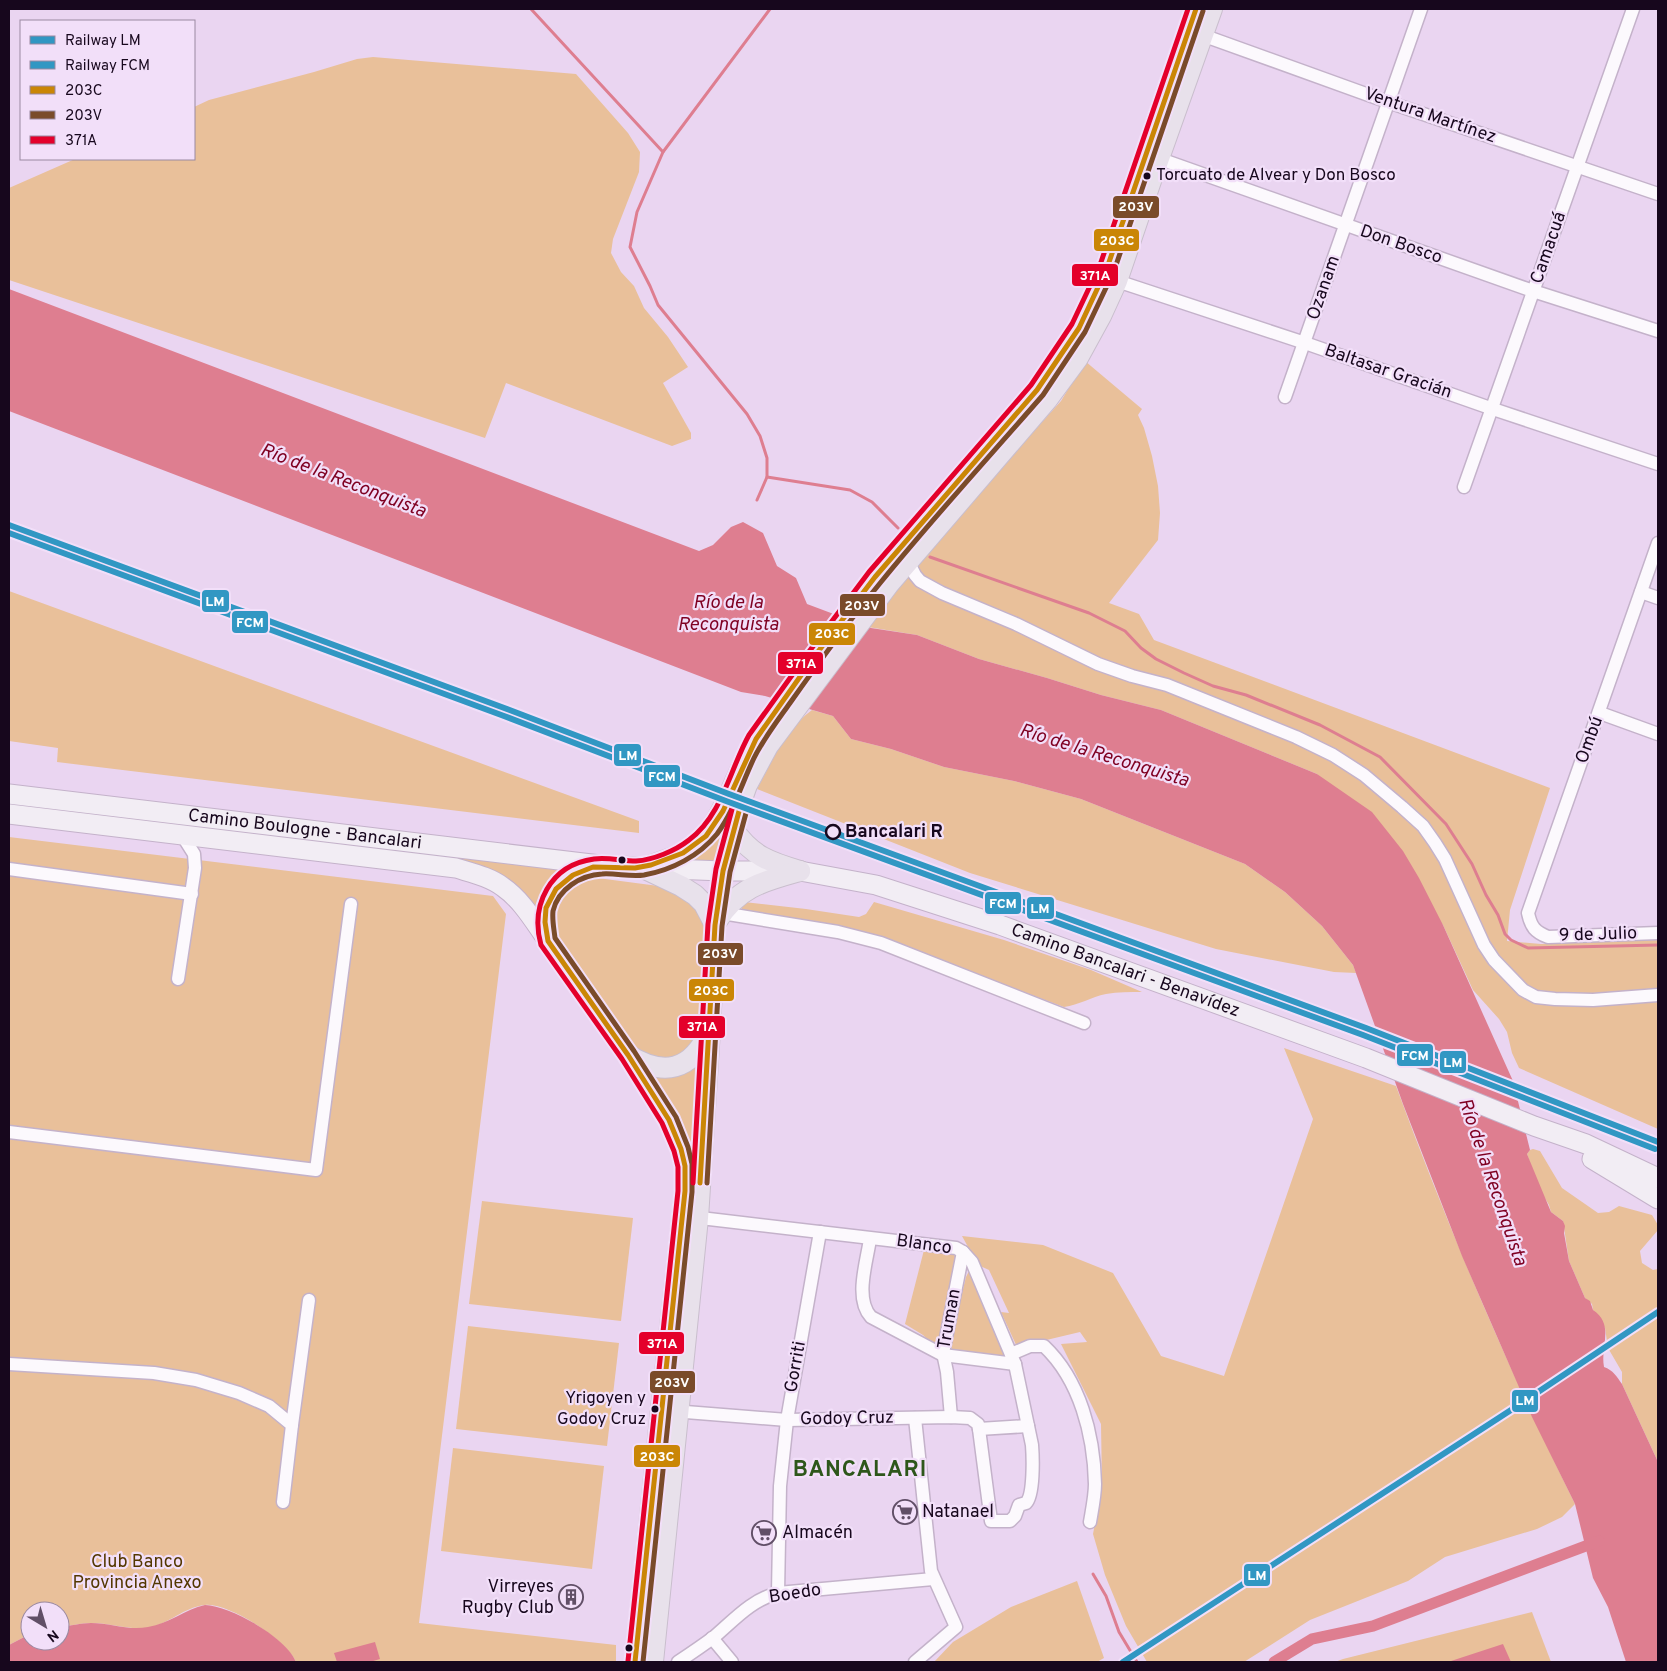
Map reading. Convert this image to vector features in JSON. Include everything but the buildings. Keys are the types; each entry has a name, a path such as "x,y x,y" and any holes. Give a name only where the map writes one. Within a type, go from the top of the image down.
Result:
{"main road":[{"path":"643,868 681,854 695,846 713,826 727,802 744,759 783,712 861,608 908,561 1063,380 1090,336 1117,281 1196,9"},
{"path":"861,608 875,577 1037,390 1064,351 1093,299 1107,268 1212,9"},
{"path":"635,1662 669,1411 710,1030 723,871 733,829 747,785 768,746 783,712"},
{"name":"Camino Boulogne - Bancalari","path":"9,794 601,866"},
{"name":"Camino Boulogne - Bancalari","path":"9,814 456,868 484,877 502,886 514,896 548,941"},
{"path":"733,829 742,842 759,856 773,863 800,871"},
{"path":"690,1217 685,1166 681,1149 669,1120 628,1056 548,941 544,919 546,905 558,886 578,872 601,866 643,868 681,886 695,895 718,919"},
{"name":"Camino Bancalari - Benavídez","path":"643,868 800,871 876,885 1000,926 1366,1058 1534,1126 1586,1144 1658,1178"},
{"path":"718,919 733,900 753,886 800,871"},
{"path":"628,1056 651,1067 664,1068 678,1065 688,1061 697,1054 710,1030"},
{"name":"Camino Bancalari - Benavídez","path":"1534,1126 1573,1146 1658,1199"},
{"path":"653,1662 669,1411"}],"street":[{"name":"Ozanam","path":"1285,397 1421,9"},
{"name":"Camacuá","path":"1464,487 1633,9"},
{"name":"Ventura Martínez","path":"1202,35 1388,102 1658,194"},
{"name":"Don Bosco","path":"1152,156 1533,291 1658,331"},
{"name":"Baltasar Gracián","path":"1117,281 1305,342 1493,409 1658,464"},
{"name":"Ombú","path":"1539,934 1530,925 1528,913 1600,713 1658,543"},
{"path":"908,561 920,581 942,593 1016,624 1098,664 1132,676 1167,685 1296,737 1364,775 1423,826 1445,859 1484,945 1494,960 1523,990 1536,997 1555,1000 1593,1000 1658,995"},
{"path":"1641,592 1658,598"},
{"path":"1600,713 1658,734"},
{"path":"178,979 195,868 194,854 182,835"},
{"path":"9,869 192,894"},
{"path":"9,1132 316,1170 352,904"},
{"path":"718,919 838,932 881,943 1084,1023"},
{"name":"9 de Julio","path":"1539,934 1548,937 1658,933"},
{"name":"Blanco","path":"690,1217 956,1248 963,1252 972,1262 1013,1359 1028,1426 1033,1457 1030,1497 1026,1503 1019,1505 1015,1516 1010,1521 991,1522 979,1429"},
{"name":"Gorriti","path":"778,1593 780,1486 787,1420 820,1232"},
{"path":"870,1238 862,1292 866,1312 878,1321 943,1355 1013,1359 1030,1346 1044,1346 1056,1358 1078,1394 1092,1448 1095,1486 1090,1522"},
{"name":"Truman","path":"950,1416 947,1372 943,1355 963,1252"},
{"path":"283,1502 309,1300"},
{"path":"9,1364 154,1373 196,1380 239,1393 269,1406 292,1425"},
{"name":"Godoy Cruz","path":"669,1411 787,1420 950,1416 970,1418 978,1424 979,1429"},
{"path":"915,1418 931,1571 956,1627 916,1662"},
{"path":"979,1429 1028,1426"},
{"name":"Boedo","path":"678,1662 712,1638 755,1602 765,1597 778,1593 933,1579"},
{"path":"712,1638 732,1662"}],"green space":[{"path":"373,57 576,74 628,133 640,152 639,172 613,239 611,253 621,272 634,286 644,308 668,337 688,367 663,383 691,433 691,439 672,446 506,383 485,438 9,280 9,188 73,160 195,160 195,107 209,100 357,59"},
{"path":"1085,361 1142,409 1138,415 1152,456 1158,486 1160,513 1158,540 1109,603 1139,614 1154,640 1550,788 1510,910 1507,941 1541,944 1658,940 1658,1129 1519,1068 1512,1053 1507,1032 1499,1019 1473,990 1443,925 1317,774 1161,710 1101,695 979,659 917,635 868,627 935,541 1061,401"},
{"path":"9,591 639,821 639,833 57,762 58,748 9,741"},
{"path":"812,710 833,716 851,739 891,749 944,767 1014,781 1081,799 1245,864 1285,892 1322,926 1353,965 1356,973 1334,972 1216,949 970,873 757,789 787,736"},
{"path":"40,807 567,865 536,909 513,885 42,809"},
{"path":"728,810 718,863 678,860"},
{"name":"Club Banco Provincia Anexo","path":"9,837 493,896 506,914 419,1623 616,1645 616,1662 296,1662 291,1653 282,1644 256,1624 242,1616 215,1606 197,1606 156,1626 141,1628 91,1623 70,1625 70,1601 20,1601 20,1639 9,1645"},
{"path":"590,877 666,887 694,901 705,926 697,1037 692,1048 670,1060 639,1055 558,938 555,927 554,908 558,897 568,888"},
{"path":"744,902 859,917 866,914 874,902 1004,940 1091,970 1142,992 1106,994 1064,1007 937,960 745,912 742,910 741,905"},
{"path":"1284,1048 1396,1086 1436,1192 1480,1297 1526,1401 1575,1504 1562,1517 1537,1529 1445,1557 1408,1581 1310,1620 1244,1662 1147,1662 1126,1626 1105,1575 1093,1534 1102,1486 1101,1424 1061,1344 1087,1342 1080,1332 1017,1347 1001,1312 1009,1313 989,1270 978,1265 962,1236 1043,1245 1113,1273 1161,1356 1224,1376 1313,1119"},
{"path":"700,1059 695,1192 655,1077"},
{"path":"1533,1149 1540,1151 1562,1188 1598,1213 1609,1212 1619,1206 1652,1215 1658,1225 1658,1230 1640,1251 1642,1263 1653,1270 1658,1269 1658,1462 1622,1384 1622,1372 1608,1348 1605,1328 1593,1310 1592,1304 1585,1298 1569,1261 1563,1221 1551,1212 1539,1188 1527,1154"},
{"path":"482,1201 633,1218 621,1321 469,1304"},
{"path":"924,1250 953,1252 957,1260 940,1337 934,1343 931,1343 923,1335 905,1324"},
{"path":"969,1271 1006,1357 954,1351 950,1347"},
{"path":"468,1326 619,1343 607,1446 456,1429"},
{"path":"453,1448 604,1466 592,1569 441,1551"},
{"path":"1077,1581 1104,1658 1097,1662 934,1662 953,1642 1011,1607"},
{"path":"1532,1612 1551,1662 1335,1662 1343,1659"}],"water":[{"name":"Río de la Reconquista","path":"9,289 699,551 713,545 731,527 743,522 763,533 777,566 796,578 807,604 871,628 917,635 979,659 1101,695 1161,710 1317,774 1372,812 1403,851 1419,878 1443,925 1513,1081 1530,1150 1527,1154 1551,1212 1563,1221 1569,1261 1585,1298 1590,1301 1593,1310 1600,1316 1603,1322 1605,1329 1604,1367 1612,1372 1622,1384 1658,1462 1658,1662 1626,1662 1608,1607 1593,1578 1575,1504 1532,1417 1462,1256 1403,1104 1353,965 1322,926 1285,892 1245,864 1081,799 1014,781 944,767 891,749 851,739 833,716 765,696 741,692 9,411"},
{"path":"205,1605 216,1607 243,1617 282,1643 296,1662 9,1662 9,1645 20,1639 20,1651 70,1651 70,1625 98,1623 141,1628 163,1623"},
{"path":"375,1642 380,1659 370,1662 337,1662 334,1653"},
{"path":"1503,1644 1511,1662 1437,1662 1451,1661"}],"waterway":[{"path":"531,9 663,152"},
{"path":"757,500 767,477 767,458 760,436 747,414 658,305 630,247 637,212 663,152 770,9"},
{"path":"767,477 850,490 872,502 898,528"},
{"path":"930,557 1089,613 1125,631 1141,648 1156,659 1184,673 1213,686 1246,695 1320,725 1380,757 1446,824 1472,864 1486,895 1498,915 1505,934 1511,940 1528,948 1658,945"},
{"path":"1274,1662 1312,1639 1373,1626 1599,1541"},
{"path":"1093,1574 1106,1596 1119,1632 1137,1662"}],"rail line":[{"name":"LM","path":"9,525 507,709 729,794 1366,1028 1658,1142"},
{"name":"FCM","path":"9,533 504,716 726,801 1363,1035 1655,1149"},
{"name":"LM","path":"1123,1662 1511,1410 1658,1312"}],"transit line":[{"name":"371A","path":"628,1661 678,1191 678,1167 674,1151 662,1123 622,1059 541,945 538,930 541,902 555,878 566,869 579,863 594,859 636,861 649,859 677,848 700,830 710,818 717,805 749,735 808,653 869,572 1031,385 1072,324 1100,265 1188,9"},
{"name":"203C","path":"635,1662 685,1191 685,1166 681,1149 669,1120 628,1055 548,941 545,922 546,908 556,889 573,875 593,867 635,868 651,865 683,853 706,836 723,811 756,739 814,657 875,577 1037,390 1079,328 1107,268 1196,9"},
{"name":"203V","path":"643,1662 692,1192 692,1164 688,1147 676,1117 634,1051 555,938 553,911 565,890 579,880 602,874 644,875 665,870 684,861 710,842 728,816 762,743 834,642 921,534 1043,395 1085,332 1114,271 1203,11"},
{"name":"371A","path":"693,1183 708,924 716,869 735,798"},
{"name":"203C","path":"700,1183 715,925 723,871 742,800"},
{"name":"203V","path":"707,1183 722,926 730,872 749,802"}],"place":[{"name":"Torcuato de Alvear y Don Bosco","path":"1147,176"},
{"name":"Bancalari R","path":"833,832"},
{"name":"Yrigoyen y Godoy Cruz","path":"655,1409"},
{"name":"Natanael","path":"905,1512"},
{"name":"Almacén","path":"764,1533"},
{"name":"Virreyes Rugby Club","path":"571,1597"}],"district":[{"name":"BANCALARI","path":"860,1470"}]}
